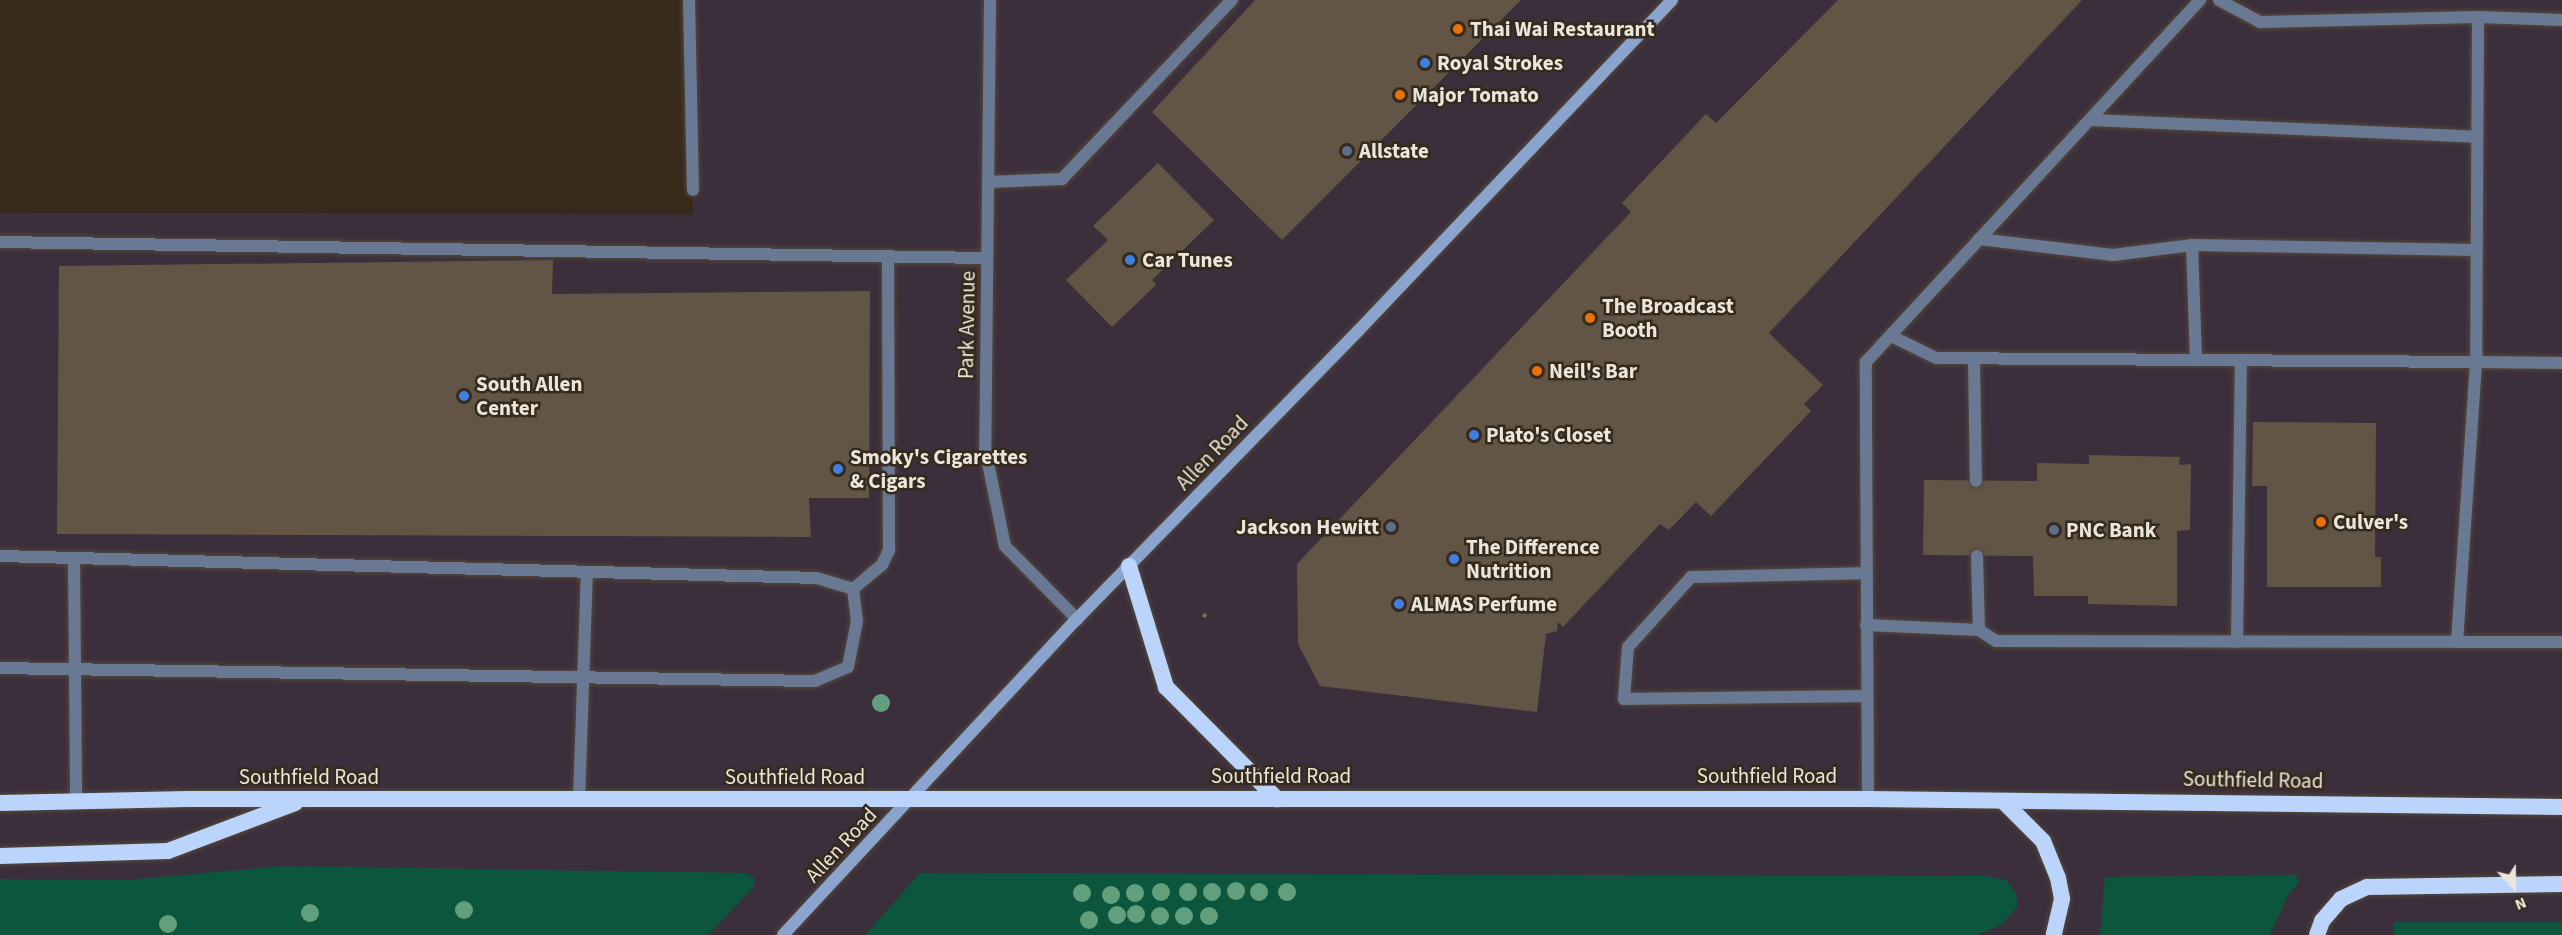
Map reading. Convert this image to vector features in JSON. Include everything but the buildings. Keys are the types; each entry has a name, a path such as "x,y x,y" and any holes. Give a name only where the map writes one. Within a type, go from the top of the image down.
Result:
{"highway":[{"path":"1129,566 1166,687 1277,799"},
{"path":"0,856 168,851 305,799"},
{"name":"Southfield Road","path":"0,803 305,799 1868,799 2562,807"},
{"path":"2003,801 2043,842 2058,878 2062,899 2054,935"},
{"path":"2318,935 2322,921 2341,899 2367,887 2562,884"}],"main road":[{"name":"Allen Road","path":"783,935 1077,619 1672,0"}],"street":[{"path":"689,0 693,190"},
{"name":"Park Avenue","path":"990,0 985,448 1005,546 1077,619"},
{"path":"988,182 1062,179 1232,0"},
{"path":"1868,799 1866,362 2200,0"},
{"path":"2219,0 2260,22 2478,17 2562,20"},
{"path":"2457,642 2476,362 2478,17"},
{"path":"2091,120 2477,137"},
{"path":"1979,239 2113,255 2192,245 2476,250"},
{"path":"0,243 987,258"},
{"path":"2192,245 2196,360"},
{"path":"853,589 882,565 889,550 888,256"},
{"path":"1891,336 1936,358 2562,363"},
{"path":"1974,359 1976,481"},
{"path":"2237,642 2241,360"},
{"path":"0,556 818,578 853,589"},
{"path":"1977,556 1979,630"},
{"path":"74,558 76,802"},
{"path":"579,799 586,676 587,572"},
{"path":"1866,573 1691,577 1628,647 1624,699 1866,696"},
{"path":"0,668 74,671 586,676 815,681 848,667 857,621 853,589"},
{"path":"1866,625 1979,630 1996,641 2562,642"}],"shaded area":[{"path":"689,0 2562,0 2562,935 0,935 0,213 693,214"}],"green space":[{"path":"283,866 747,873 755,879 753,888 708,935 0,935 0,879 126,880"},
{"path":"920,873 1985,876 2006,880 2016,893 2018,906 2001,925 1977,935 865,935"},
{"path":"2296,875 2299,882 2288,895 2270,935 2100,935 2105,877"},
{"path":"2394,922 2562,922 2562,935 2394,935"}],"place":[{"name":"Thai Wai Restaurant","path":"1458,29"},
{"name":"Royal Strokes","path":"1425,63"},
{"name":"Major Tomato","path":"1400,95"},
{"name":"Allstate","path":"1347,151"},
{"name":"Car Tunes","path":"1130,260"},
{"name":"The Broadcast Booth","path":"1590,318"},
{"name":"Neil's Bar","path":"1537,371"},
{"name":"South Allen Center","path":"464,396"},
{"name":"Plato's Closet","path":"1474,435"},
{"name":"Smoky's Cigarettes & Cigars","path":"838,469"},
{"name":"Culver's","path":"2321,522"},
{"name":"Jackson Hewitt","path":"1391,527"},
{"name":"PNC Bank","path":"2054,530"},
{"name":"The Difference Nutrition","path":"1454,559"},
{"name":"ALMAS Perfume","path":"1399,604"}]}
